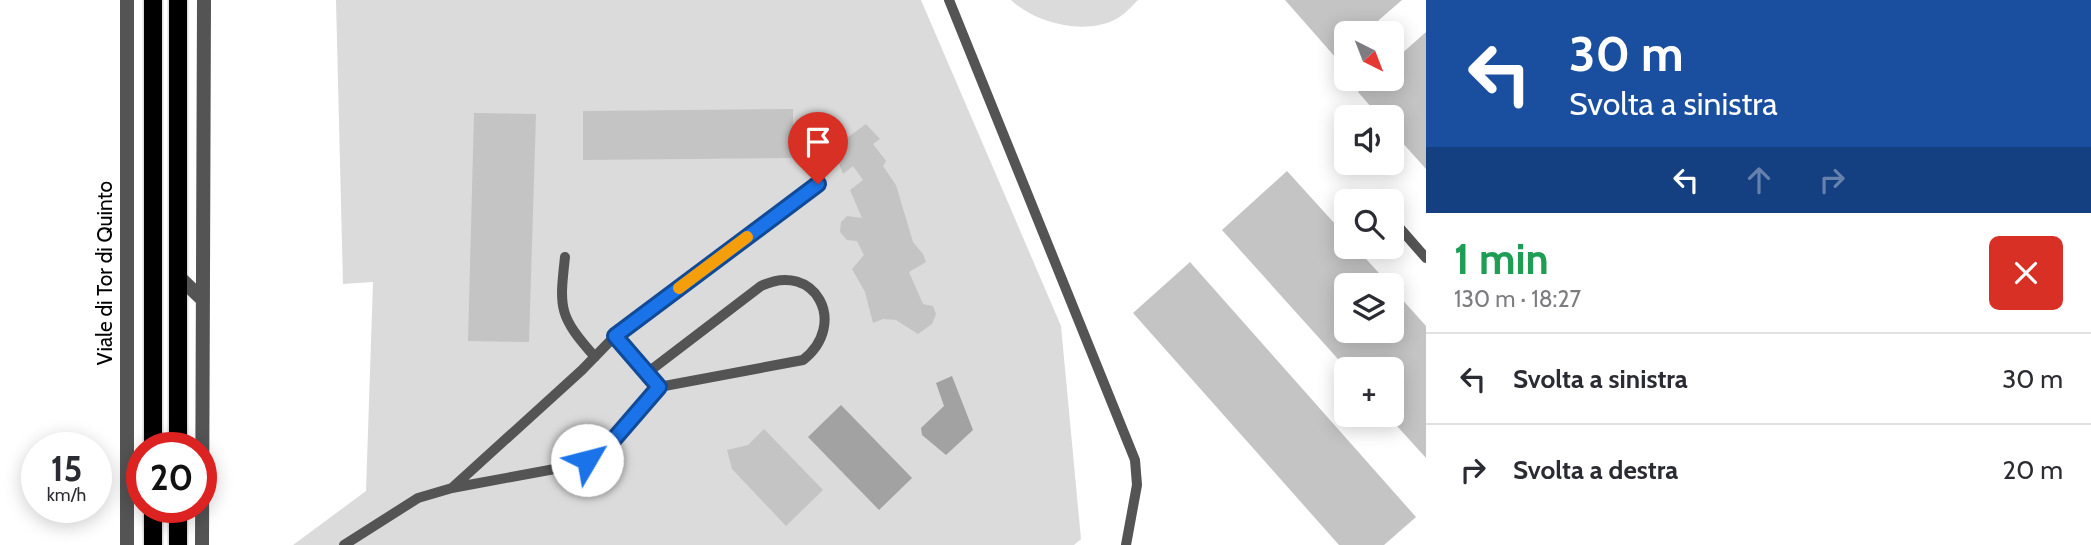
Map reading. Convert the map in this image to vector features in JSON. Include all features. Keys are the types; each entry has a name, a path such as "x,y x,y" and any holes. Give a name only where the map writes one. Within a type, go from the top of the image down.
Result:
{"main road":[{"path":"153,0 153,432"},
{"path":"178,0 178,432"},
{"path":"153,523 153,545"},
{"path":"178,523 178,545"}],"street":[{"name":"Viale di Tor di Quinto","path":"127,0 127,545"},
{"path":"202,545 204,0"},
{"path":"178,276 203,300"},
{"path":"128,357 154,369"}],"lane":[{"path":"949,0 1135,460 1137,485 1126,545"},
{"path":"452,488 596,357 615,336 818,184"},
{"path":"1404,233 1426,258"},
{"path":"565,257 560,302 573,331 596,357"},
{"path":"344,545 418,498 452,488 571,467 602,453 659,387 803,360 813,352 825,329 825,316 819,297 800,282 773,280 761,286 647,373"},
{"path":"615,336 659,387"}],"shaded area":[{"path":"336,0 921,0 1061,326 1081,539 1074,545 293,545 366,491 373,282 343,284"},
{"path":"1011,0 1138,0 1118,18 1106,23 1077,27 1048,21"},
{"path":"952,376 973,430 946,455 922,435 921,428 944,406 936,383"},
{"path":"841,405 912,478 879,510 808,437"}],"building":[{"path":"1285,0 1402,0 1378,21 1334,21 1334,56"},
{"path":"1426,32 1426,169 1404,144 1404,105 1369,105 1358,92 1404,91 1404,51"},
{"path":"793,109 793,158 583,160 583,111"},
{"path":"474,113 536,114 529,342 468,341"},
{"path":"866,124 880,139 873,144 886,161 883,166 896,185 913,242 926,262 909,272 923,304 933,306 936,314 932,324 918,334 896,320 883,319 873,323 865,292 852,269 864,255 857,241 847,240 840,232 841,222 847,216 862,218 850,190 863,180 853,166 843,174 833,148"},
{"path":"1287,171 1334,223 1334,259 1366,259 1379,273 1334,273 1334,343 1404,343 1404,301 1426,326 1426,458 1398,427 1404,427 1404,357 1336,357 1222,230"},
{"path":"1190,262 1416,517 1384,545 1339,545 1133,313"},
{"path":"764,429 823,490 786,526 732,469 727,450 748,445"}],"slow traffic":[{"path":"679,288 747,237"}],"route":[{"path":"587,460 602,453 659,387 615,336 818,184"}]}
